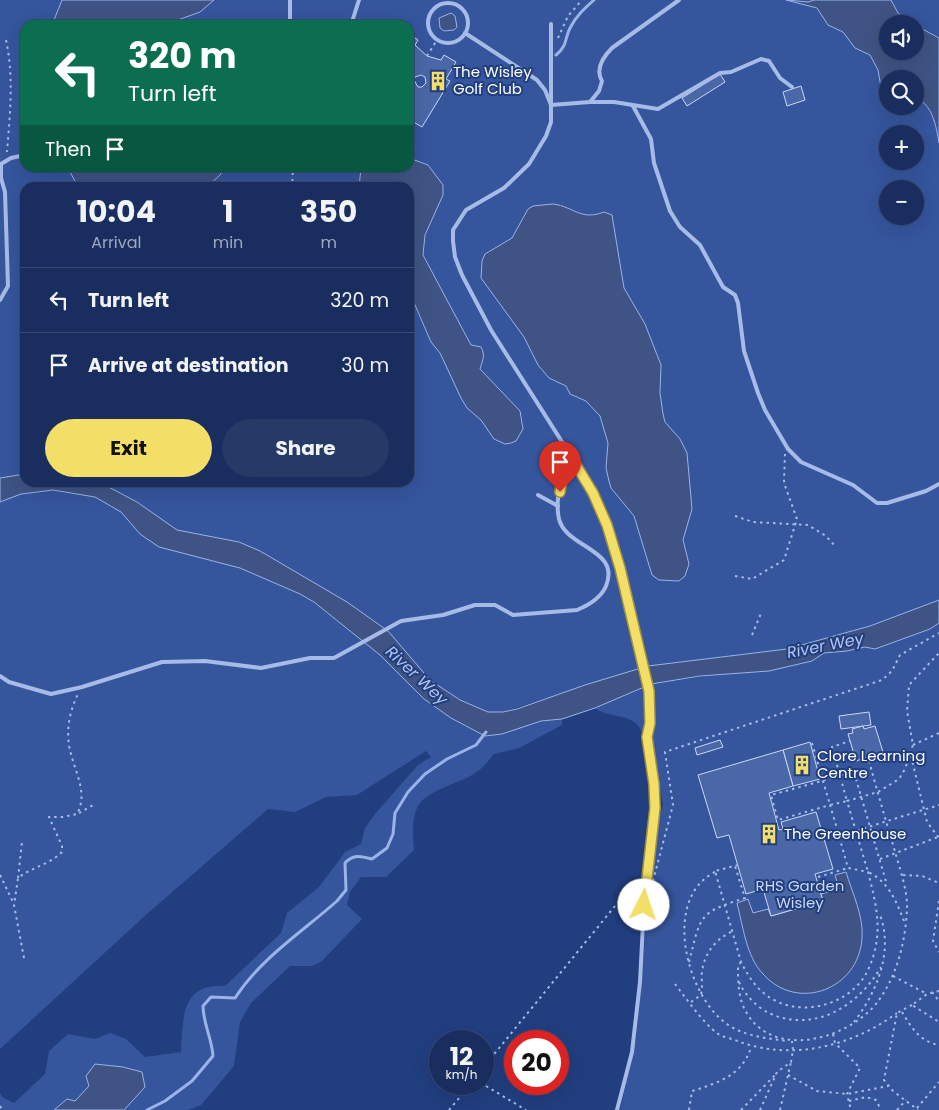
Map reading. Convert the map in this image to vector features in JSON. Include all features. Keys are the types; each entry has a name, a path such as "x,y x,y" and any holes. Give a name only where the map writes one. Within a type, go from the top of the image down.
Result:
{"lane":[{"path":"290,0 290,20"},
{"path":"353,20 359,0"},
{"path":"590,102 599,90 602,81 598,75 602,61 612,48 679,0"},
{"path":"442,2 455,4 466,13 468,20 465,33 459,40 453,42 437,40 429,29 428,21 430,14 442,2"},
{"path":"551,24 551,122 546,136 529,164 504,188 466,210 455,225 453,240 455,257 462,275 491,330 593,493 607,525 642,656 649,691 650,723 647,737 654,784 655,808 645,886 640,982 632,1052 617,1110"},
{"path":"465,33 537,80 545,90 551,105"},
{"path":"551,105 614,102 658,109 720,72 731,72 761,59 769,61 780,78 792,87"},
{"path":"633,106 651,138 654,163 670,211 680,226 700,245 722,287 734,294 738,303 744,351 758,393 764,410 785,444 800,462 853,485 878,503 887,503 926,491 939,484"},
{"path":"0,300 8,286 5,192 0,170 1,164 6,160 20,156"},
{"path":"0,676 9,682 51,694 82,687 162,662 205,661 261,668 310,658 334,658 401,621 442,615 475,605 495,605 513,615 577,610 594,601 602,593 609,575 607,564 597,553 564,531 559,520 558,506 567,450"},
{"path":"538,495 558,506"}],"path":[{"path":"551,48 568,16 582,0"},
{"path":"6,40 10,62 9,77 12,98 6,160"},
{"path":"427,56 437,40"},
{"path":"734,576 752,579 784,560 797,519 784,483 785,444"},
{"path":"734,516 752,522 808,525 826,536 836,547"},
{"path":"752,635 762,611"},
{"path":"494,1054 624,895 654,880 673,804 665,752 882,680 892,670 900,655 939,633"},
{"path":"905,923 898,904 888,888 880,859 861,797 854,772 771,795 778,820 830,805 847,801 861,797 878,792 899,779 913,745 907,711 909,685 939,653"},
{"path":"77,814 80,808 81,787 70,753 68,732 71,707 82,687"},
{"path":"913,745 939,733"},
{"path":"850,741 832,747 885,933 885,949 877,984 868,1004 852,1024"},
{"path":"812,743 848,868"},
{"path":"880,859 939,838 927,822 910,754"},
{"path":"688,965 695,932 703,918 714,908 745,898 736,865 705,876 698,886 686,918 684,935 688,965 693,981 701,995 723,1021 733,1028 756,1037 793,1042 833,1034 860,1020 879,1000 893,976 903,945 906,895 868,757"},
{"path":"18,878 29,869 53,861 62,852 62,846 49,817 77,814 95,804"},
{"path":"839,836 939,805"},
{"path":"823,836 838,832"},
{"path":"14,904 22,842"},
{"path":"818,877 848,868 868,872 888,888"},
{"path":"715,871 741,962 754,984 776,1002 806,1008 822,1006 850,992 868,971 876,945 879,913"},
{"path":"0,875 14,904 24,958"},
{"path":"902,875 922,876 939,883"},
{"path":"939,901 933,941 939,952"},
{"path":"701,995 705,958 723,936 733,931"},
{"path":"741,962 738,966 740,997 749,1018 769,1034 793,1042"},
{"path":"738,979 749,997 767,1012 791,1020 806,1020 822,1018 836,1012 853,1000 869,987 881,967"},
{"path":"893,976 927,994"},
{"path":"675,984 716,1033 751,1047 793,1050 836,1043 860,1036 927,994 939,990"},
{"path":"932,992 939,1002"},
{"path":"690,1002 701,995"},
{"path":"912,1005 939,1022"},
{"path":"901,1011 913,1030 932,1044 939,1044"},
{"path":"896,1014 892,1044 884,1071 884,1080 918,1109 939,1082"},
{"path":"833,1034 836,1043 860,1068 847,1094 851,1110"},
{"path":"780,1110 791,1062 793,1042"},
{"path":"689,1110 692,1091 723,1082 743,1063 751,1047"},
{"path":"741,1110 778,1072 791,1062"},
{"path":"760,1110 778,1072"},
{"path":"788,1075 817,1091 847,1094 889,1086"},
{"path":"494,1091 526,1110"},
{"path":"449,1110 462,1095"},
{"path":"849,1101 866,1097 876,1100 881,1110"},
{"path":"897,1110 906,1100"},
{"path":"0,1106 2,1110"}],"green space":[{"path":"0,0 939,0 939,600 884,622 844,635 787,649 648,666 503,712 488,712 473,707 463,724 485,736 502,734 541,721 562,719 562,725 519,748 494,754 475,773 434,792 421,802 414,818 414,850 386,877 361,877 350,892 347,905 362,919 321,962 312,966 290,966 251,1003 240,1022 234,1066 201,1105 188,1110 124,1110 89,1086 75,1102 67,1099 54,1110 0,1110 0,1093 2,1097 14,1103 45,1074 49,1051 68,1034 95,1039 110,1033 126,1039 145,1057 181,1052 184,1015 192,997 200,990 225,986 281,933 287,913 319,887 345,852 361,844 365,828 375,814 418,765 431,757 426,751 357,795 326,797 295,812 268,809 148,913 0,1049"},
{"name":"RHS Garden Wisley","path":"939,623 939,1110 620,1110 636,1039 654,838 663,804 650,740 644,739 641,730 631,720 602,712 595,708 651,684 812,661 824,653 836,651 847,651 865,647 875,649 930,629"}],"water":[{"path":"62,0 214,0 200,12 178,20 54,20"},
{"path":"786,0 808,2 814,0 891,0 901,15 879,15 879,60 924,60 924,30 939,38 939,143 933,117 924,103 924,70 879,70 879,76 870,55 855,48 843,32 828,25 817,8"},
{"path":"451,13 455,16 457,27 454,30 444,31 440,28 439,18"},
{"path":"414,160 428,165 443,185 443,195 425,235 423,255 471,345 481,347 483,361 480,369 520,411 523,429 516,441 505,444 494,439 481,420 467,408 440,353 431,342 414,303 414,182 360,182 361,172 414,172"},
{"path":"70,172 222,172 212,182 75,182"},
{"path":"553,204 583,214 589,215 604,212 612,215 624,288 645,324 661,365 660,393 665,422 680,439 687,453 692,509 683,540 689,564 685,576 679,581 659,580 652,575 634,516 611,488 606,468 608,443 600,416 586,401 570,394 566,386 549,378 538,365 524,337 481,278 482,261 485,254 512,238 528,209 533,206"},
{"name":"River Wey","path":"20,475 20,487 109,487 137,502 177,530 239,542 260,551 347,602 388,631 430,680 460,700 488,712 503,712 517,709 641,668 644,687 595,708 562,719 541,721 502,734 485,736 451,718 424,699 380,655 314,602 300,594 240,568 159,547 140,534 121,512 95,497 53,490 21,494 0,502 0,478"},
{"name":"River Wey","path":"939,600 939,623 930,629 875,649 865,647 824,653 812,661 769,671 700,676 651,684 648,666 787,649 870,626"},
{"path":"846,872 859,913 862,930 858,956 850,971 839,982 824,990 809,993 793,992 777,986 763,974 753,959 746,940 737,903 748,899 753,913 768,909 771,916 823,901 821,894 839,889 835,875"},
{"path":"95,1064 123,1067 142,1072 145,1087 124,1110 54,1110 67,1099 75,1101 89,1086 86,1076"}],"building":[{"name":"The Wisley Golf Club","path":"414,37 418,40 415,45 427,56 441,60 444,55 456,62 446,79 450,81 422,127 414,122 414,80","holes":["421,75 425,77 426,83 422,87 418,87 414,80 415,77"]},
{"path":"720,74 725,82 687,106 682,98"},
{"path":"801,86 805,100 787,106 783,92"},
{"path":"869,712 871,725 841,729 839,716"},
{"path":"863,726 864,729 875,726 883,752 856,761 848,734 853,733 852,729"},
{"path":"720,740 723,747 697,755 695,748"},
{"name":"Clore Learning Centre","path":"810,742 820,779 793,786 783,750"},
{"name":"The Greenhouse","path":"783,750 793,786 769,793 779,830 783,829 781,822 816,812 833,869 815,874 823,901 771,916 763,889 746,894 729,835 717,838 698,775"}],"waterway":[{"path":"556,55 564,45 568,32 575,20 594,0"},
{"path":"147,1110 165,1101 192,1081 213,1056 204,1019 203,1006 211,997 235,998 269,958 337,901 346,890 345,863 357,856 372,859 387,848 393,834 395,813 408,792 425,774 447,759 476,745 486,732"}],"place":[{"name":"The Wisley Golf Club","path":"438,81"},
{"name":"Clore Learning Centre","path":"802,765"},
{"name":"The Greenhouse","path":"769,834"}],"route":[{"path":"560,492 567,450 593,493 607,525 642,656 649,691 650,723 647,737 654,784 655,808 644,905"}]}
